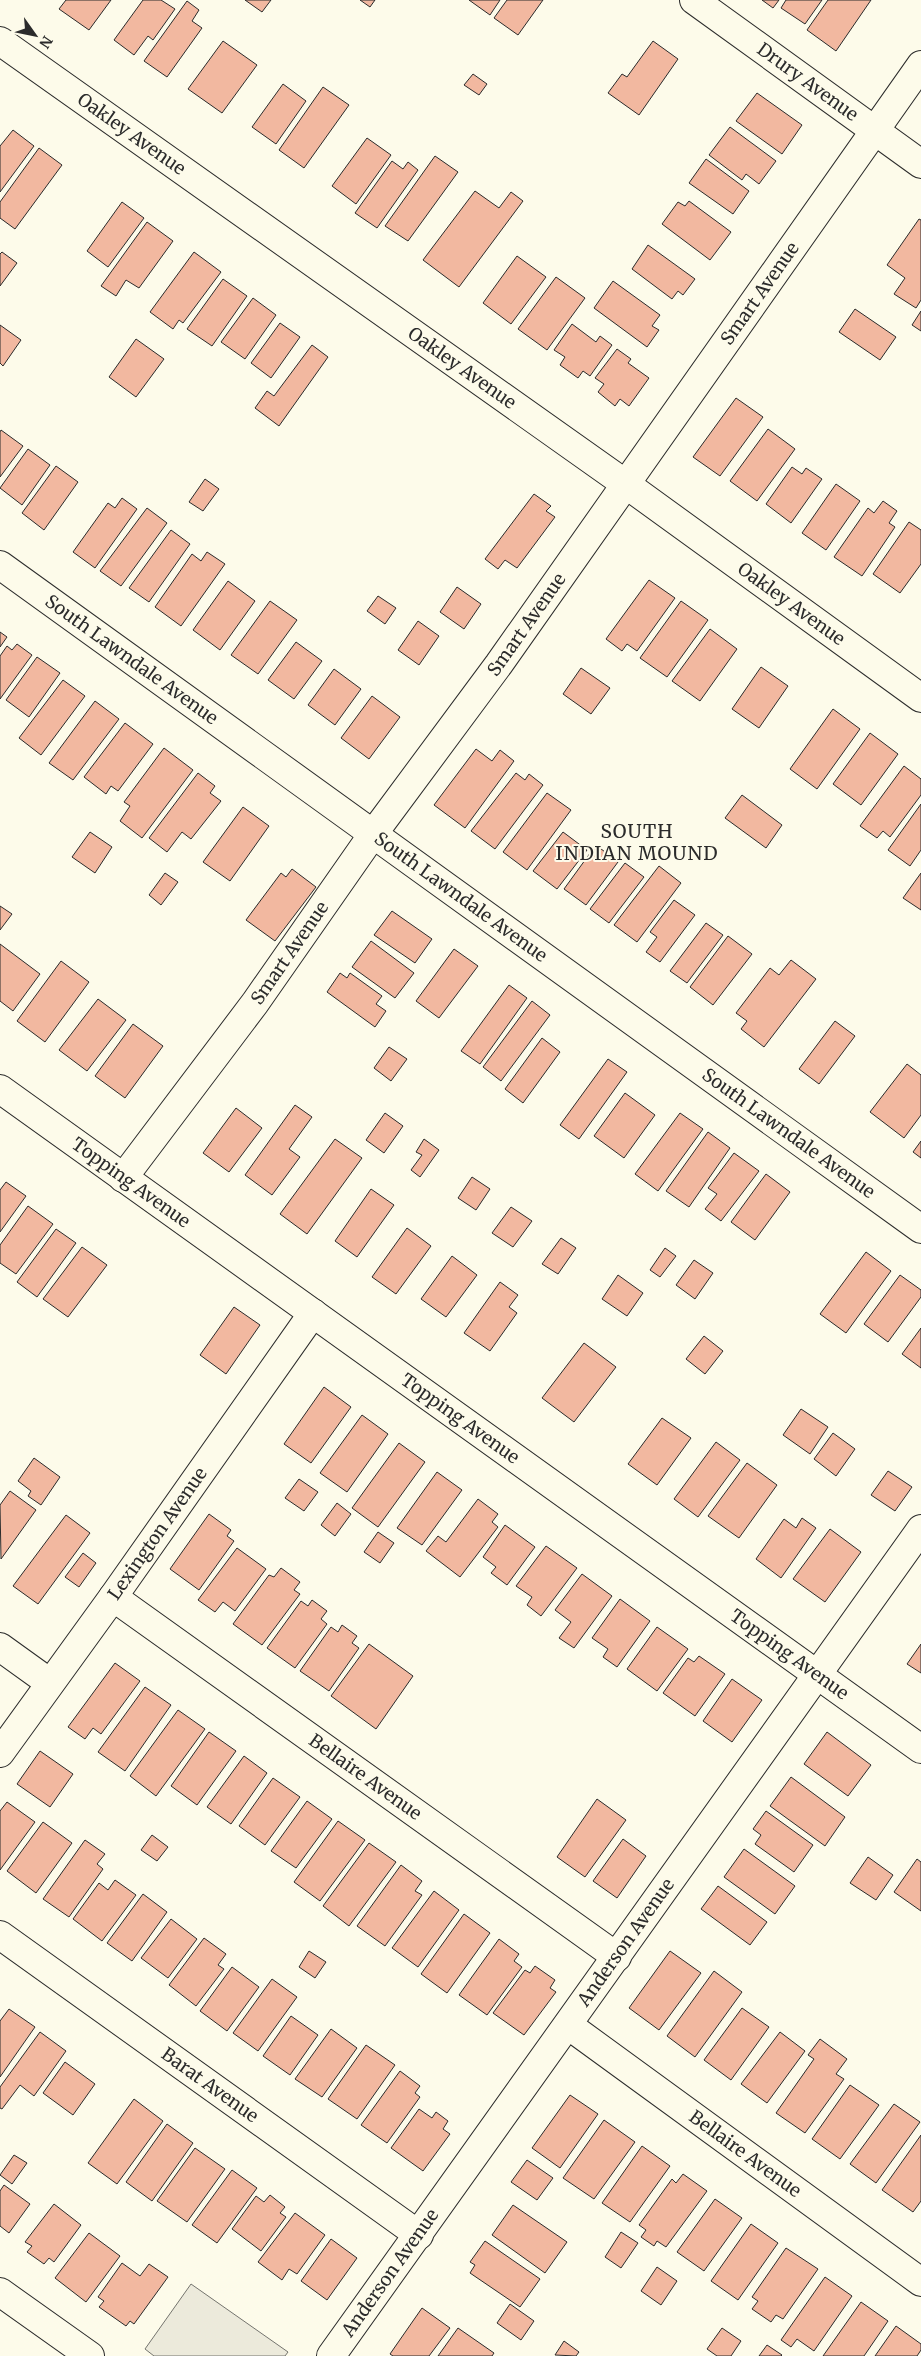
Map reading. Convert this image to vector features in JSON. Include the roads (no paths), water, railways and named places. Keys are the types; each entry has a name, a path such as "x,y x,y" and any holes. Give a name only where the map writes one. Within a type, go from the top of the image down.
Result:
{"street":[{"name":"Drury Avenue","path":"694,0 921,164"},
{"name":"Oakley Avenue","path":"0,41 627,485 921,698"},
{"name":"Smart Avenue","path":"123,1178 255,1003 373,834 499,664 627,485 921,65"},
{"name":"South Lawndale Avenue","path":"0,565 921,1229"},
{"name":"Topping Avenue","path":"0,1089 921,1749"},
{"name":"Lexington Avenue","path":"0,1753 113,1597 312,1313"},
{"name":"Anderson Avenue","path":"331,2356 921,1529"},
{"name":"Bellaire Avenue","path":"113,1597 617,1957"},
{"path":"0,1647 50,1683"},
{"name":"Barat Avenue","path":"0,1935 419,2234"},
{"name":"Bellaire Avenue","path":"568,2025 921,2282"},
{"path":"0,2292 90,2356"}],"district":[{"name":"SOUTH INDIAN MOUND","path":"637,842"}]}
